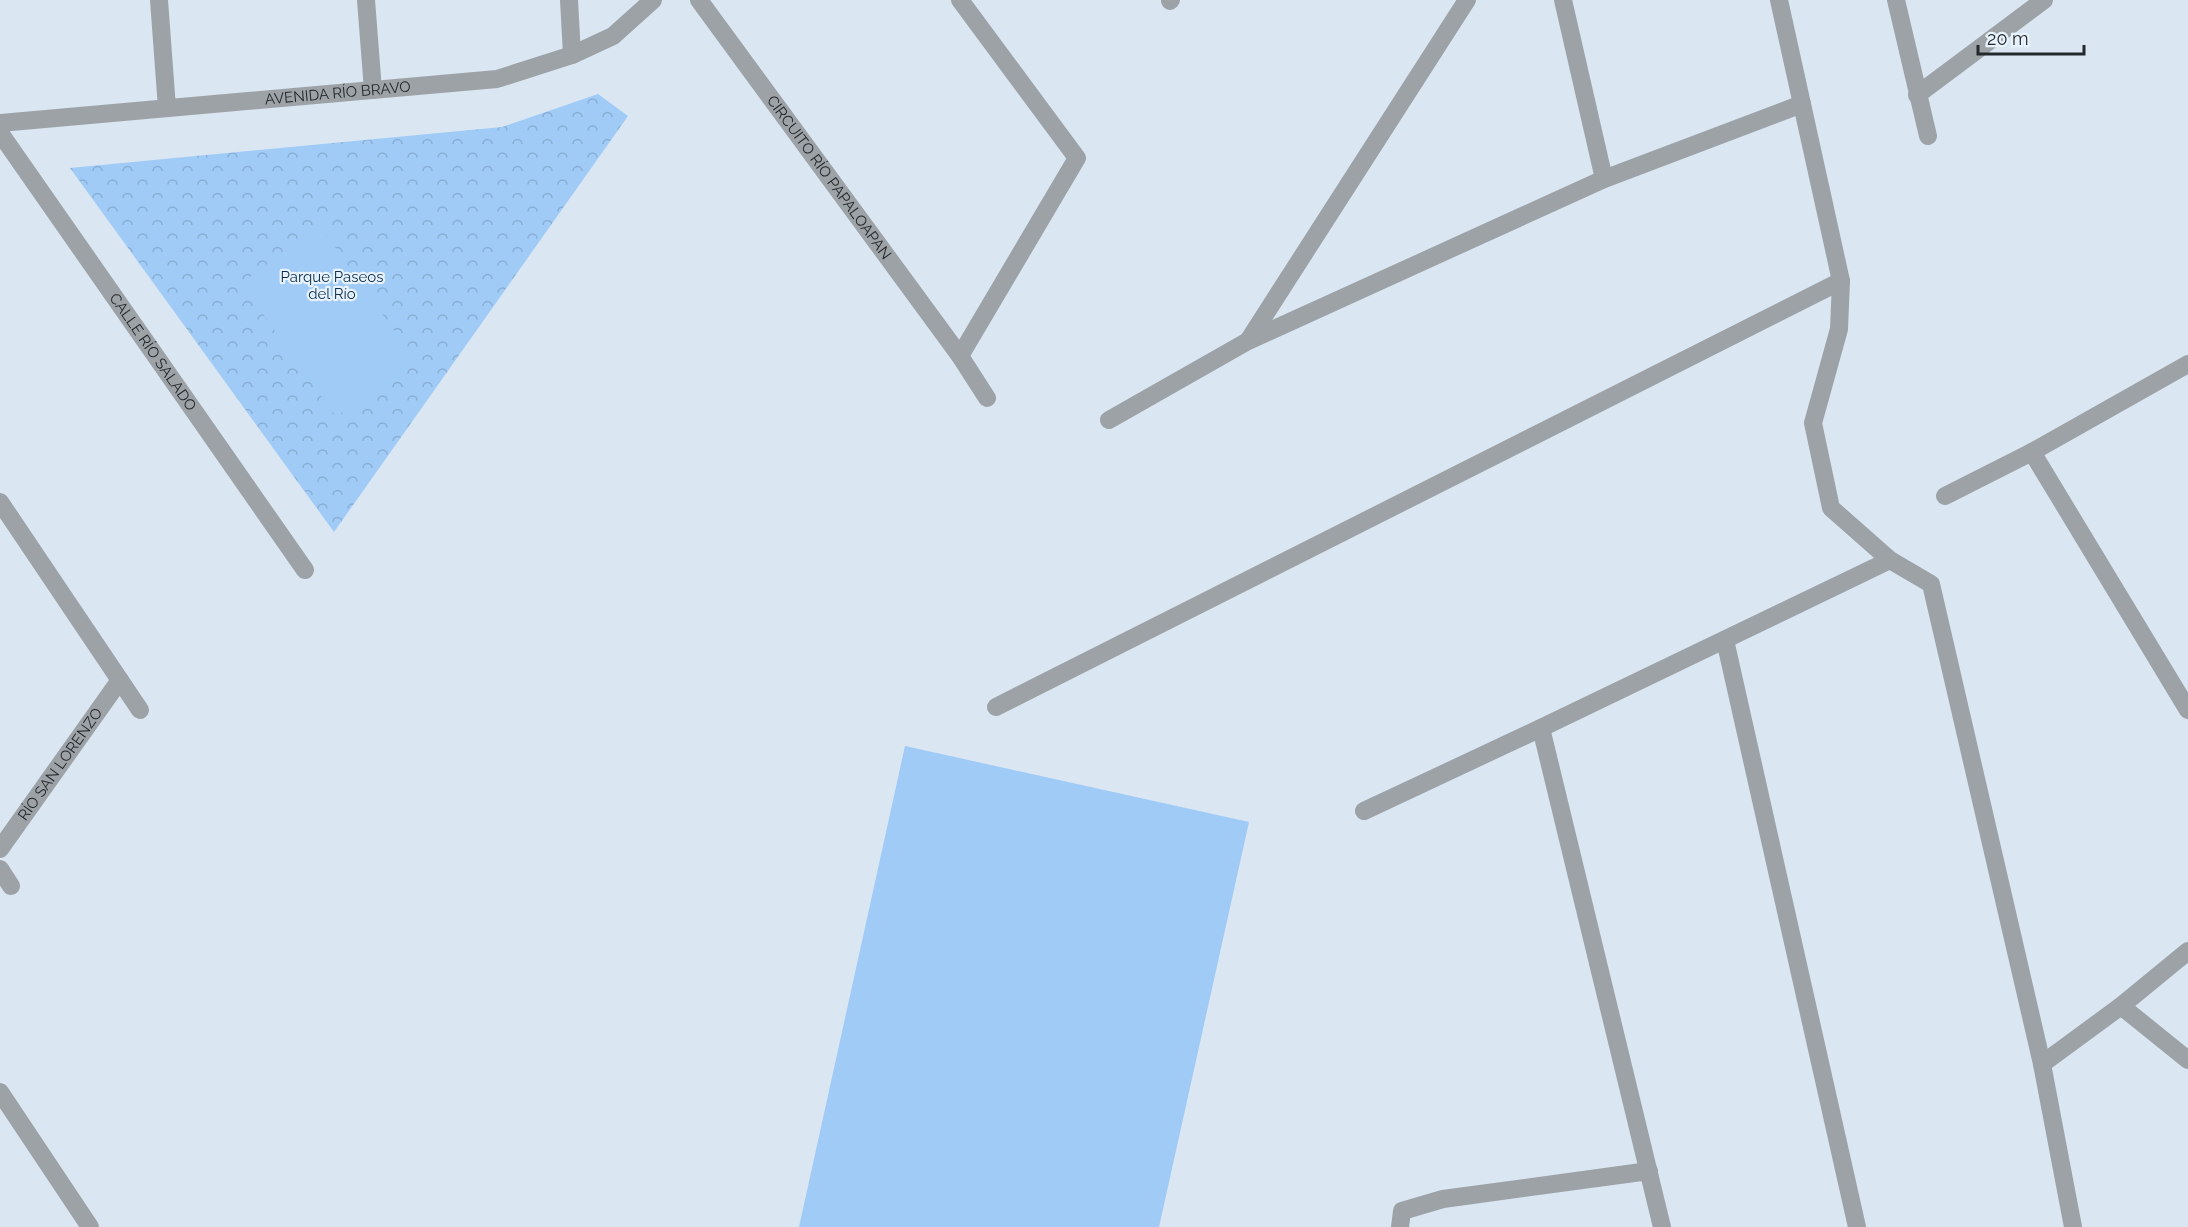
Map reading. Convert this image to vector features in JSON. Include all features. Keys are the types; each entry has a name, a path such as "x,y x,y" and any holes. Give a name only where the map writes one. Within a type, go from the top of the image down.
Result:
{"street":[{"path":"159,0 167,108"},
{"path":"366,0 373,90"},
{"path":"569,0 572,55"},
{"name":"AVENIDA RÍO BRAVO","path":"0,123 497,79 572,55 613,36 653,0"},
{"name":"CIRCUITO RÍO PAPALOAPAN","path":"699,0 960,356 987,398"},
{"path":"960,0 1077,158 960,356"},
{"path":"1248,341 1467,0"},
{"path":"1563,0 1604,179"},
{"path":"1779,0 1841,281 1839,329 1813,423 1831,508 1890,560 1931,584 2042,1064 2073,1227"},
{"path":"1896,0 1928,136"},
{"path":"1917,95 2044,0"},
{"path":"1109,420 1248,341 1604,179 1802,104"},
{"name":"CALLE RÍO SALADO","path":"0,133 305,570"},
{"path":"996,707 1841,281"},
{"path":"1945,496 2032,452 2188,364"},
{"path":"2032,452 2188,710"},
{"path":"0,502 140,710"},
{"path":"1364,811 1890,560"},
{"path":"1725,640 1857,1227"},
{"name":"RÍO SAN LORENZO","path":"0,849 120,680"},
{"path":"1541,728 1662,1227"},
{"path":"0,869 11,886"},
{"path":"2042,1064 2121,1006 2188,951"},
{"path":"2121,1006 2188,1060"},
{"path":"0,1092 90,1227"},
{"path":"1400,1227 1402,1212 1443,1200 1649,1171"}],"green space":[{"name":"Parque Paseos del Río","path":"598,94 628,116 334,532 70,168 502,127"},
{"path":"320,226 415,360 336,417 241,283"},
{"path":"905,746 1249,822 1159,1227 799,1227"}]}
